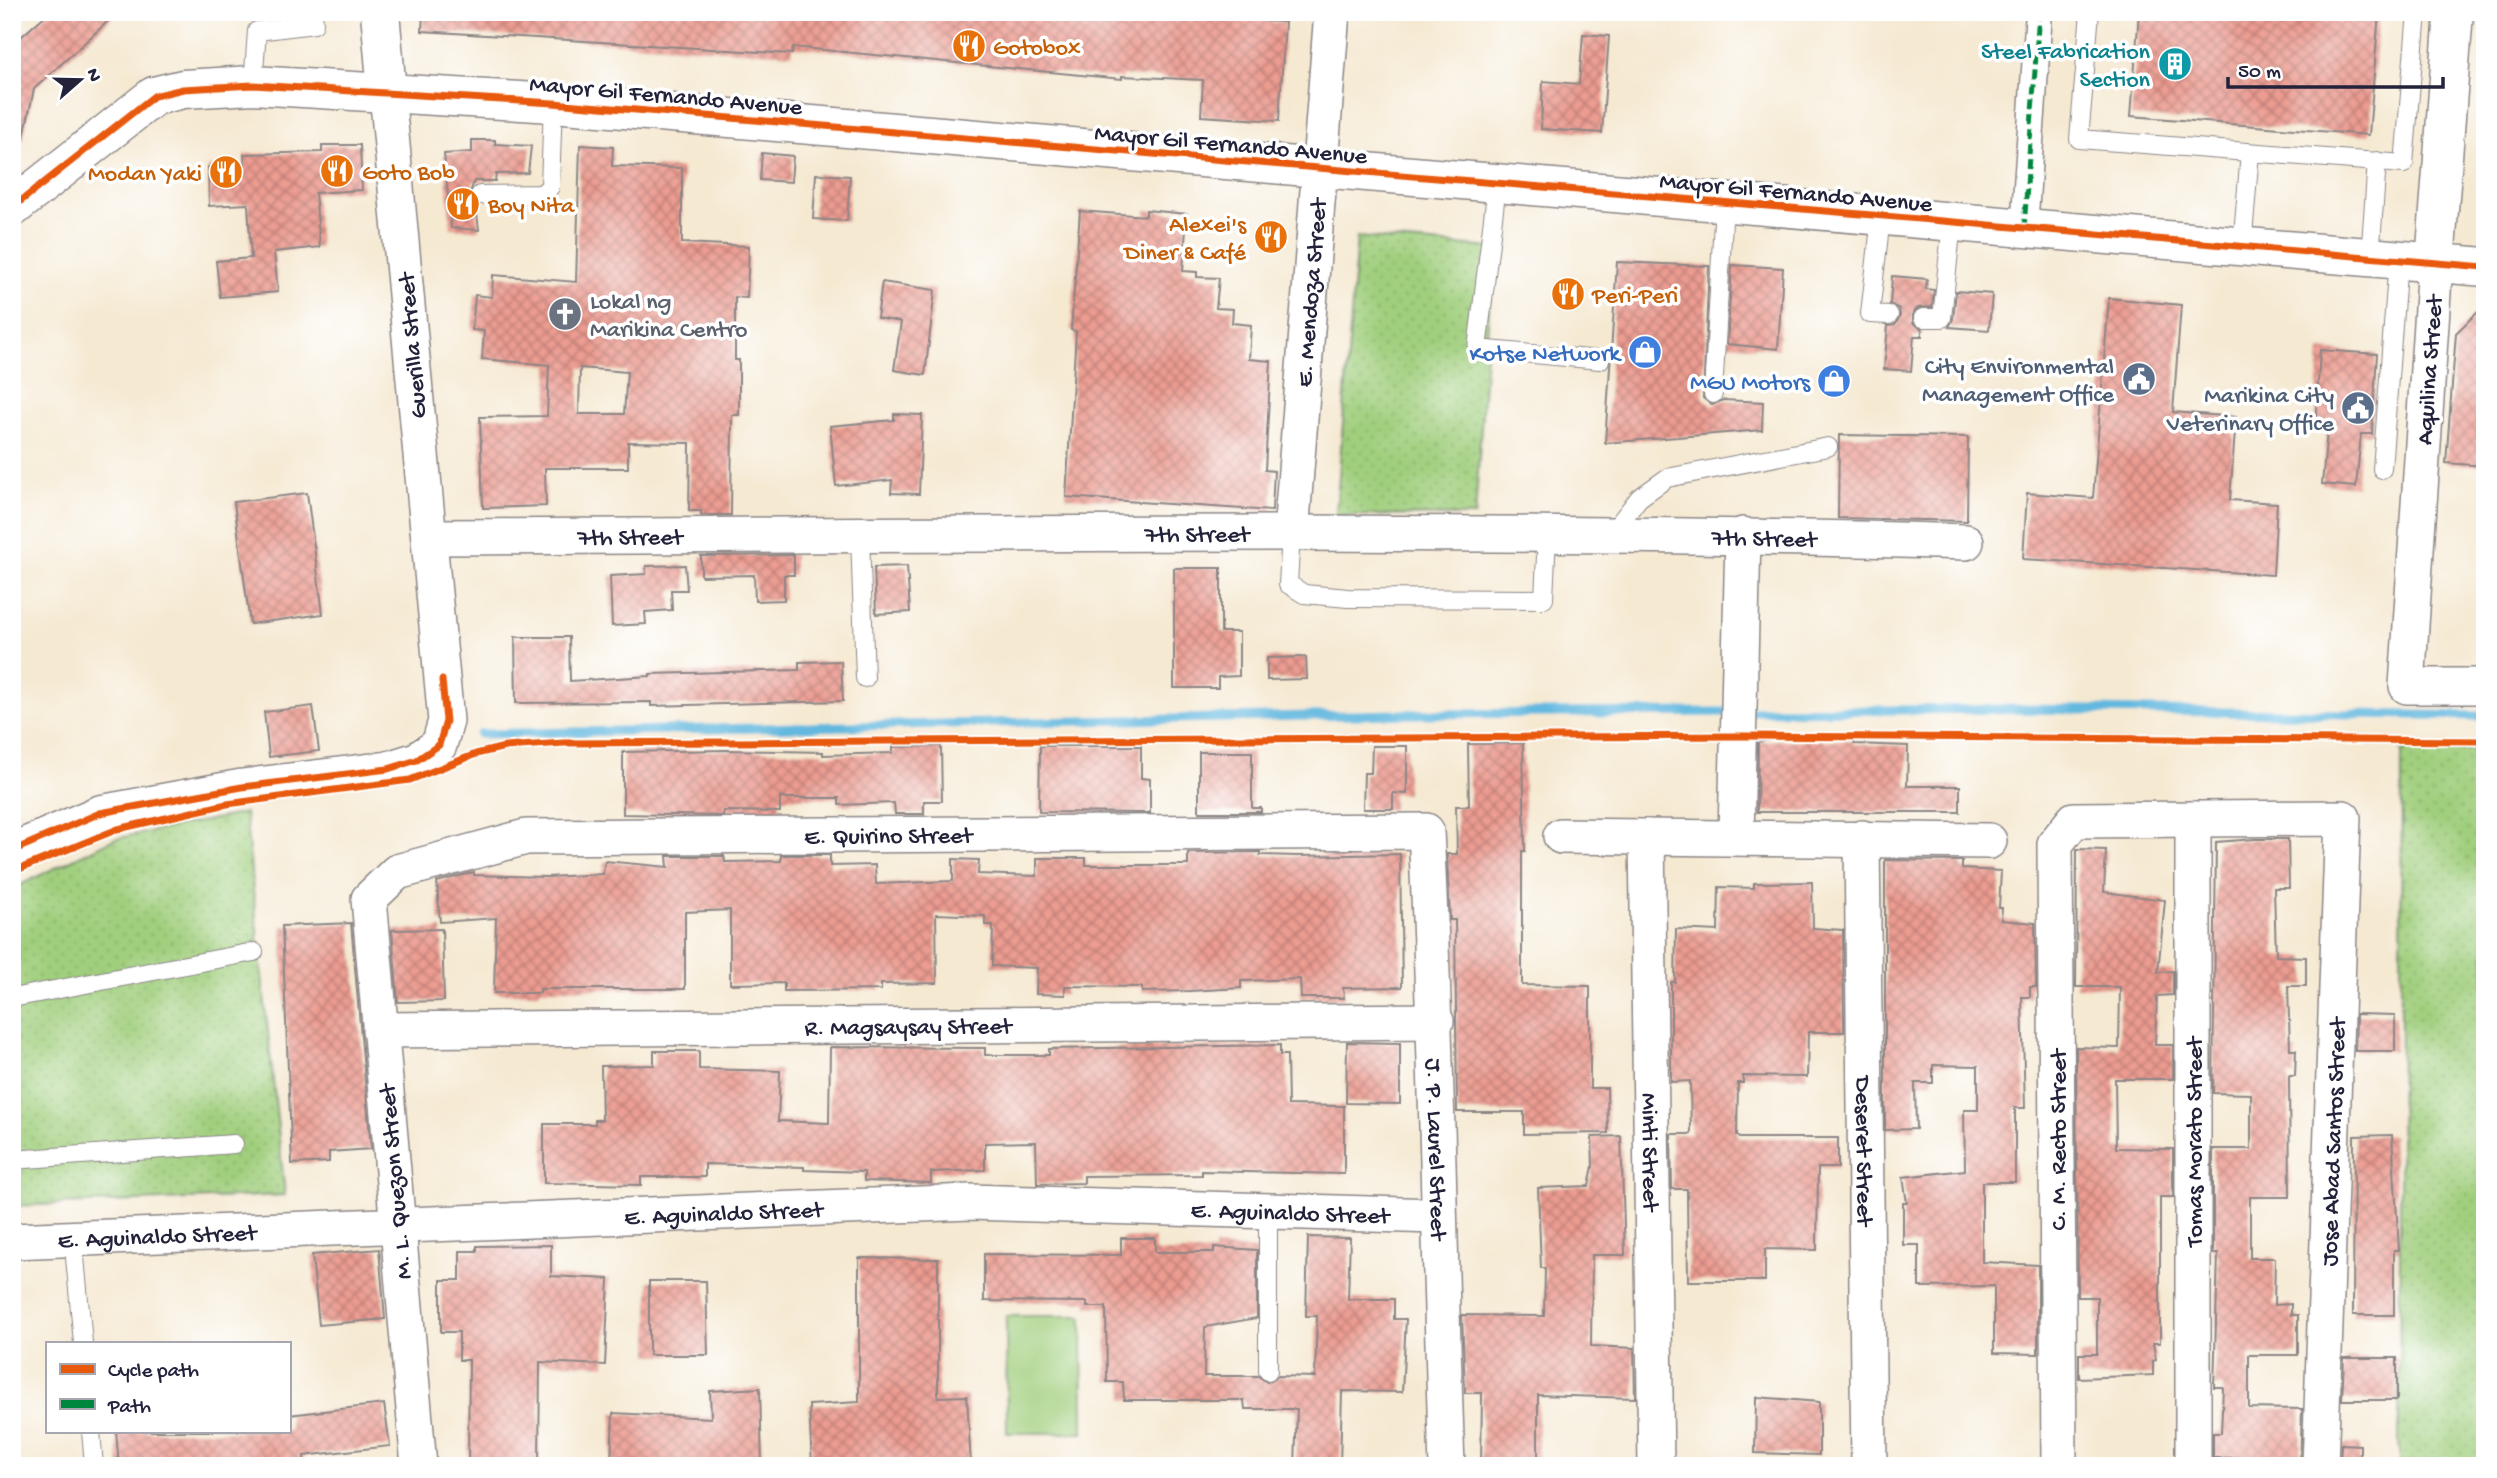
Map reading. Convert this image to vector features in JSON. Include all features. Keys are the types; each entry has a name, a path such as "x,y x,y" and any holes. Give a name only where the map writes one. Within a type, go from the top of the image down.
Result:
{"street":[{"name":"Guerilla Street","path":"12,851 100,813 242,788 388,769 417,760 439,745 446,721 380,12"},
{"name":"E. Mendoza Street","path":"1291,534 1332,12"},
{"path":"2024,229 2039,12"},
{"name":"Aquilina Street","path":"2454,12 2407,686 2485,686"},
{"name":"Mayor Gil Fernando Avenue","path":"12,208 154,96 183,89 253,85 553,103 2485,267"},
{"name":"7th Street","path":"429,537 1547,534 1743,535 1966,542"},
{"path":"1736,837 1743,535"},
{"name":"Jose Abad Santos Street","path":"2193,819 2343,818 2320,1466"},
{"name":"C. M. Recto Street","path":"2059,1466 2055,844 2074,820 2193,819"},
{"name":"Tomas Morato Street","path":"2193,819 2193,1466"},
{"name":"E. Quirino Street","path":"369,899 397,872 526,837 1426,831"},
{"name":"J. P. Laurel Street","path":"1426,831 1436,1021 1437,1216 1447,1466"},
{"path":"1561,836 1989,841"},
{"name":"Minti Street","path":"1647,837 1656,1466"},
{"name":"Deseret Street","path":"1862,838 1870,1466"},
{"name":"M. L. Quezon Street","path":"369,899 419,1466"},
{"name":"R. Magsaysay Street","path":"380,1030 1436,1021"},
{"name":"E. Aguinaldo Street","path":"12,1241 73,1236 970,1202 1437,1216"}],"lane":[{"path":"253,85 257,31 314,24 313,12"},
{"path":"2090,12 2079,139 2404,164 2417,12"},
{"path":"480,195 541,194 550,187 553,103"},
{"path":"2242,248 2250,152"},
{"path":"2377,161 2384,259 2382,469"},
{"path":"1497,185 1477,349 1600,360"},
{"path":"1713,394 1724,204"},
{"path":"1881,217 1870,314 1889,315"},
{"path":"1923,318 1942,318 1952,223"},
{"path":"1610,535 1639,498 1667,478 1828,447"},
{"path":"1291,534 1289,584 1304,594 1544,599 1547,534"},
{"path":"860,536 865,678"},
{"path":"12,998 254,952"},
{"path":"12,1160 234,1144"},
{"path":"1268,1211 1268,1371"},
{"path":"73,1236 83,1342"},
{"path":"91,1432 94,1466"}],"green space":[{"path":"1357,237 1493,248 1475,516 1336,515"},
{"path":"2402,749 2485,750 2485,1466 2399,1466"},
{"path":"245,813 285,1195 12,1206 12,889 114,839"},
{"path":"1006,1316 1082,1316 1083,1433 1007,1433"}],"building":[{"path":"49,12 118,12 34,89 23,141 12,139 12,45"},
{"path":"423,12 1265,12 1265,21 1285,22 1279,121 1201,116 1203,80 1122,76 1122,79 793,47 792,54 422,31"},
{"path":"2139,12 2379,12 2369,135 2131,116"},
{"path":"1583,34 1609,36 1602,133 1541,129 1543,81 1579,84"},
{"path":"472,140 495,140 495,144 531,146 528,173 496,174 495,181 474,181 469,196 476,206 479,230 451,228 444,154 472,152"},
{"path":"322,145 360,145 362,190 315,193 320,247 274,252 278,292 220,297 216,261 251,258 248,204 209,206 208,167 245,165 244,154 322,152"},
{"path":"580,145 613,147 612,166 682,168 682,243 749,246 747,298 735,297 735,360 739,360 739,415 732,415 731,515 701,515 701,511 689,511 690,443 628,442 628,468 545,468 546,506 483,508 480,417 547,416 549,365 482,359 484,331 472,330 475,295 492,297 493,275 576,282","holes":["580,368 627,372 624,414 579,414"]},
{"path":"762,153 793,156 791,182 760,180"},
{"path":"816,174 850,176 847,221 813,219"},
{"path":"1146,210 1187,214 1183,271 1197,272 1197,277 1219,278 1216,308 1233,309 1232,323 1251,325 1249,359 1271,361 1265,470 1274,471 1272,511 1066,497 1076,331 1071,330 1080,211 1146,216"},
{"name":"Kotse Network","path":"1617,262 1709,266 1703,398 1712,405 1723,400 1763,402 1762,430 1605,443"},
{"path":"1732,265 1783,268 1778,349 1727,344"},
{"path":"1892,276 1927,279 1926,289 1934,290 1932,307 1918,308 1913,313 1913,323 1922,329 1922,336 1914,336 1911,371 1884,369 1888,326 1895,325 1900,316 1899,309 1890,304"},
{"path":"882,282 935,290 925,375 894,370 901,322 877,318"},
{"path":"1956,291 1992,294 1989,330 1949,327 1953,319"},
{"path":"2109,298 2181,305 2173,412 2236,417 2230,500 2277,503 2273,575 2023,559 2027,493 2093,498"},
{"path":"2485,305 2485,466 2446,463 2456,333"},
{"path":"2320,350 2377,354 2372,434 2361,434 2356,487 2322,484 2327,431 2315,430"},
{"path":"894,414 922,415 919,494 891,493 892,480 836,486 830,426 894,420"},
{"path":"1839,435 1968,437 1967,521 1838,518"},
{"path":"307,493 323,614 250,624 234,502"},
{"path":"794,555 794,575 784,575 784,600 755,601 754,575 701,576 701,556"},
{"path":"685,565 687,590 671,590 672,610 645,612 646,624 612,626 610,576 646,574 646,566"},
{"path":"907,566 910,612 876,614 874,567"},
{"path":"1174,568 1221,568 1221,632 1239,632 1239,676 1218,677 1218,688 1174,688"},
{"path":"515,637 569,637 570,681 650,674 799,670 799,662 841,661 843,701 651,706 651,702 516,703"},
{"path":"1306,657 1307,679 1267,680 1267,658"},
{"path":"313,706 319,751 269,757 264,712"},
{"path":"1854,740 1854,744 1908,746 1907,786 1960,786 1960,812 1757,812 1758,742"},
{"path":"1523,743 1525,851 1522,851 1522,985 1590,986 1590,1088 1607,1088 1608,1133 1524,1134 1524,1112 1457,1112 1455,920 1450,920 1447,854 1457,854 1456,806 1469,806 1468,744"},
{"path":"941,746 942,801 924,801 924,814 895,814 894,803 839,805 839,798 780,798 780,812 723,811 723,816 623,814 623,752 727,750 823,752 823,755 893,753 893,747"},
{"path":"1040,746 1141,746 1141,778 1150,779 1150,813 1039,812"},
{"path":"1372,746 1407,746 1407,794 1393,793 1393,809 1363,809 1364,773 1371,773"},
{"path":"1199,752 1252,752 1252,808 1261,808 1261,812 1199,812"},
{"path":"2288,839 2289,888 2274,888 2276,956 2306,957 2306,986 2288,986 2290,1050 2296,1050 2295,1076 2289,1076 2290,1197 2250,1197 2250,1258 2275,1258 2274,1305 2291,1304 2291,1315 2298,1315 2298,1355 2249,1355 2249,1408 2302,1409 2300,1466 2273,1466 2273,1457 2213,1458 2213,1433 2221,1433 2223,1387 2214,1387 2218,1254 2213,1254 2213,1149 2251,1149 2251,1094 2213,1093 2216,842"},
{"path":"2077,849 2106,850 2104,892 2165,900 2158,972 2173,971 2173,995 2157,996 2155,1045 2173,1045 2173,1079 2115,1079 2116,1148 2173,1149 2173,1197 2160,1197 2160,1343 2153,1343 2156,1360 2153,1361 2153,1375 2079,1378 2079,1354 2097,1354 2097,1297 2078,1297 2076,1047 2119,1048 2120,987 2076,987"},
{"path":"1260,852 1260,855 1297,856 1400,854 1402,987 1343,988 1344,998 1301,998 1300,979 1241,981 1241,988 1189,991 1142,992 1142,987 1065,986 1065,995 1036,994 1037,968 992,966 993,925 985,925 985,916 936,914 937,983 881,984 881,990 784,991 784,983 730,984 730,910 685,912 685,989 540,989 540,993 494,993 496,918 440,922 437,882 474,872 474,875 547,877 603,874 605,861 668,867 667,856 724,856 725,862 781,861 781,855 830,855 830,866 875,865 876,884 953,881 953,859 979,860 978,874 1037,876 1037,858 1086,858 1086,865 1188,865 1188,853"},
{"path":"1885,860 1962,861 1962,869 2001,871 2001,920 2035,923 2036,987 2030,987 2030,997 2022,997 2025,1108 2015,1108 2015,1182 1982,1182 1982,1262 2038,1265 2038,1354 1994,1353 1994,1286 1919,1287 1919,1245 1903,1245 1903,1203 1907,1203 1903,1177 1965,1170 1964,1110 1978,1110 1978,1066 1933,1065 1933,1083 1915,1083 1916,1129 1885,1130"},
{"path":"1812,882 1813,928 1843,930 1844,1032 1808,1032 1807,1077 1743,1076 1743,1083 1738,1083 1737,1135 1740,1138 1838,1138 1838,1168 1818,1168 1817,1250 1765,1249 1765,1281 1688,1281 1687,1189 1672,1189 1671,1134 1691,1134 1690,1081 1671,1082 1671,982 1675,982 1676,929 1718,931 1719,887 1754,888 1754,883"},
{"path":"351,923 371,1149 329,1152 329,1162 292,1164 282,926"},
{"path":"442,929 444,1001 398,1002 392,930"},
{"path":"2356,1014 2395,1015 2395,1051 2355,1051"},
{"path":"1347,1042 1400,1043 1400,1104 1346,1103"},
{"path":"1280,1045 1280,1055 1287,1055 1288,1105 1344,1106 1344,1174 1202,1171 1202,1175 1084,1176 1084,1183 1037,1184 1036,1142 985,1143 985,1170 931,1172 931,1183 864,1181 864,1172 705,1164 705,1177 641,1177 641,1185 544,1183 544,1124 595,1124 595,1120 602,1120 601,1066 654,1065 654,1051 699,1051 699,1069 780,1071 778,1121 829,1123 830,1047 985,1048 985,1055 1049,1055 1049,1049"},
{"path":"2392,1135 2399,1250 2394,1250 2394,1315 2353,1315 2354,1136"},
{"path":"1621,1136 1625,1255 1592,1255 1591,1346 1634,1348 1635,1398 1538,1395 1538,1466 1481,1466 1482,1393 1465,1393 1462,1315 1544,1316 1545,1268 1541,1268 1538,1188 1589,1186 1593,1166 1592,1137"},
{"path":"1308,1237 1350,1238 1348,1299 1394,1299 1394,1319 1406,1319 1402,1392 1342,1391 1340,1466 1295,1466 1297,1409 1245,1409 1244,1400 1124,1400 1123,1382 1107,1382 1106,1307 1087,1307 1087,1302 984,1301 984,1254 1121,1255 1121,1238 1155,1238 1155,1252 1214,1252 1214,1247 1257,1250 1257,1318 1205,1327 1204,1376 1258,1376 1267,1382 1278,1376 1315,1377 1317,1316 1306,1316"},
{"path":"551,1245 551,1276 609,1279 605,1365 540,1362 539,1466 468,1466 469,1360 459,1360 459,1332 441,1332 441,1280 460,1280 460,1251 477,1251 477,1246"},
{"path":"379,1249 385,1319 319,1325 312,1255"},
{"path":"859,1258 938,1259 938,1397 967,1396 971,1466 812,1466 809,1405 859,1402"},
{"path":"649,1281 706,1281 708,1355 649,1355"},
{"path":"2344,1358 2397,1358 2397,1400 2342,1400"},
{"path":"760,1388 762,1466 611,1464 613,1413 711,1418 710,1391"},
{"path":"1756,1397 1819,1402 1819,1455 1755,1453"},
{"path":"384,1404 390,1446 304,1456 305,1466 119,1466 116,1432 290,1432 290,1415"},
{"path":"2341,1444 2360,1445 2360,1466 2340,1466"}],"waterway":[{"path":"1745,711 2023,709 2485,716"},
{"path":"480,734 1402,714 1731,712"}],"marked path":[{"path":"2024,229 2039,12"}],"cycle path":[{"path":"12,208 154,96 183,89 253,85 553,103 2485,267"},
{"path":"12,851 100,813 242,787 388,769 417,760 439,745 446,721 442,680"},
{"path":"12,872 118,829 227,804 410,780 476,754 505,747 564,743 1739,736 2485,741"}],"place":[{"name":"Gotobox","path":"969,46"},
{"name":"Steel Fabrication Section","path":"2175,64"},
{"name":"Goto Bob","path":"337,171"},
{"name":"Modan Yaki","path":"226,172"},
{"name":"Boy Nita","path":"463,204"},
{"name":"Alexei's Diner & Café","path":"1271,237"},
{"name":"Peri-Peri","path":"1568,294"},
{"name":"Lokal ng Marikina Centro","path":"565,314"},
{"name":"Kotse Network","path":"1645,352"},
{"name":"City Environmental Management Office","path":"2139,379"},
{"name":"MGU Motors","path":"1834,381"},
{"name":"Marikina City Veterinary Office","path":"2358,408"}]}
